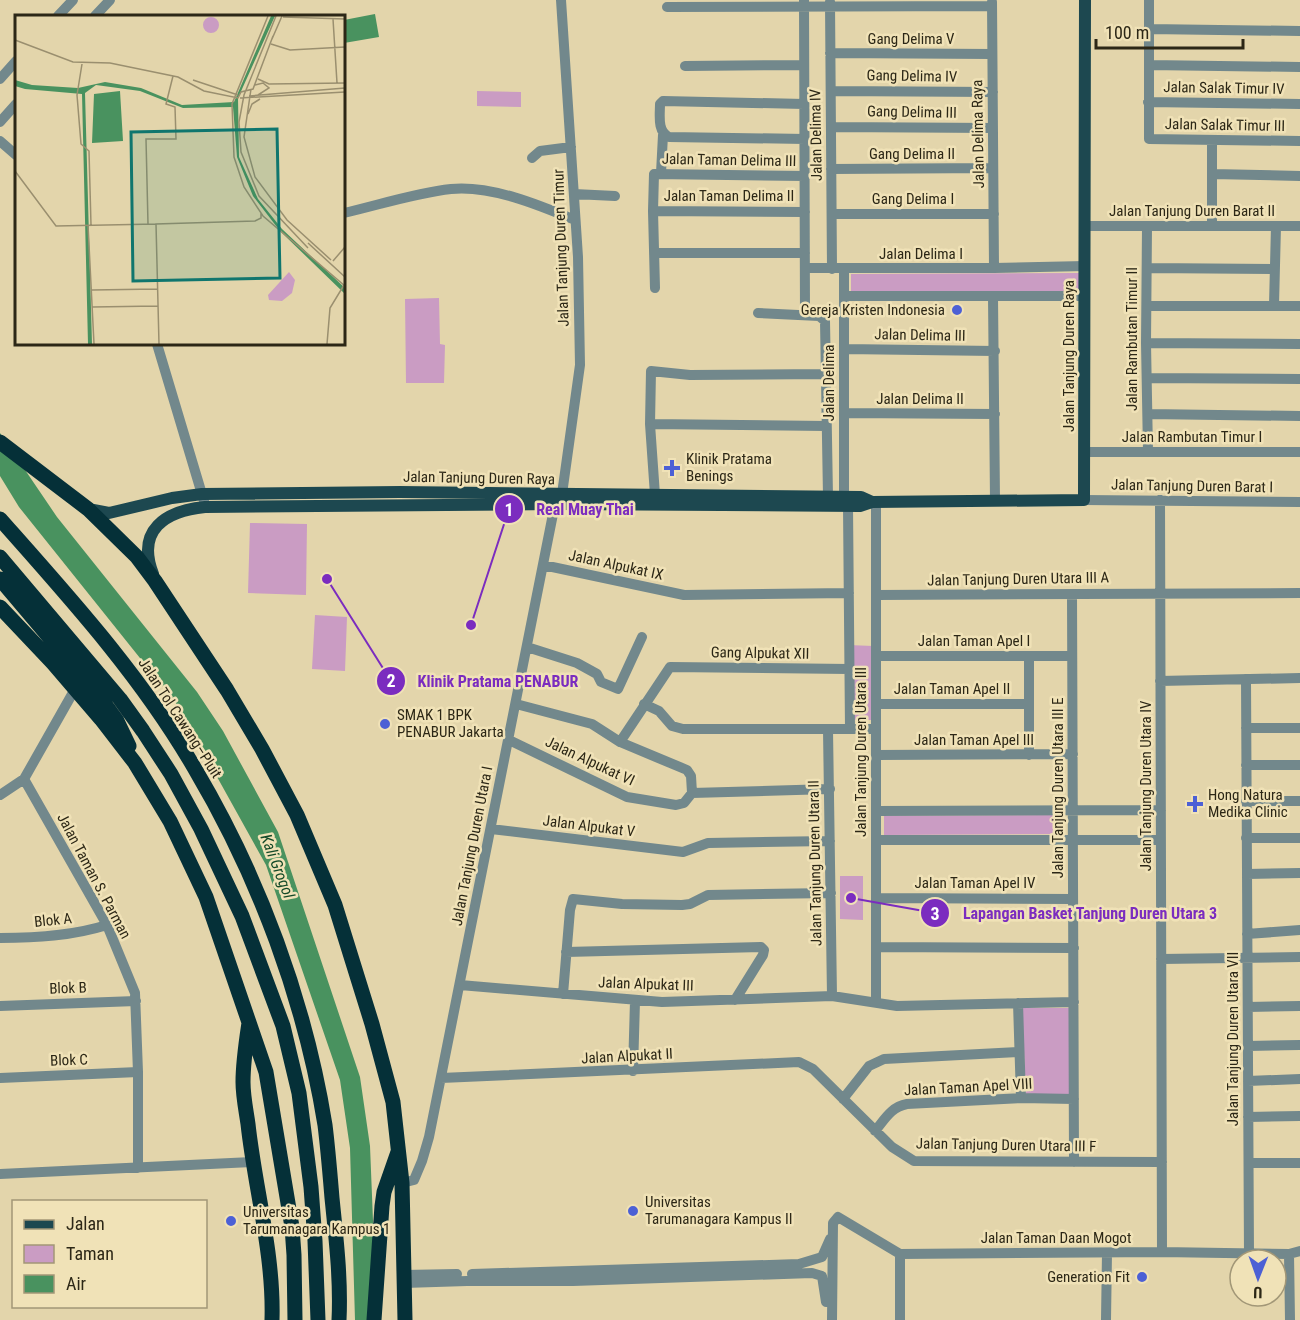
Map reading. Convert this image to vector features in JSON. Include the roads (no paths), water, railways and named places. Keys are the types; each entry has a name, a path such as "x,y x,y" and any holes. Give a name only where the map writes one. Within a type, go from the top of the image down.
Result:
{"highway":[{"path":"0,442 88,509 137,557 227,690 293,807 335,905 372,1024 393,1102 402,1183 405,1320"},
{"name":"Jalan Tol Cawang–Pluit","path":"0,519 72,600 133,677 195,769 233,838 268,921 303,1024 325,1127 338,1253 339,1320"},
{"path":"0,557 120,699 171,774 211,848 242,916 283,1026 299,1093 311,1187 318,1320"},
{"path":"0,579 99,696 125,735 135,763"},
{"path":"0,607 101,719 135,763 170,821 206,897 266,1072 288,1202 294,1255 295,1320"},
{"path":"250,1020 244,1052 243,1084 252,1162 265,1231 272,1296 272,1320"},
{"path":"374,1320 384,1192 399,1149"}],"main road":[{"name":"Jalan Tanjung Duren Raya","path":"88,509 109,513 171,498 204,500 400,492 559,499 846,501 861,497 874,502 1084,500 1085,0"},
{"name":"Jalan Tanjung Duren Raya","path":"559,499 655,495 828,497 846,501"},
{"name":"Jalan Tanjung Duren Raya","path":"155,581 147,555 147,544 151,534 173,514 204,500"}],"street":[{"path":"59,15 73,0"},
{"path":"96,15 110,0"},
{"name":"Jalan Tanjung Duren Timur","path":"559,499 580,365 578,257 561,0"},
{"path":"1148,102 1149,0"},
{"path":"667,7 804,3 992,3"},
{"name":"Jalan Delima IV","path":"804,3 805,268"},
{"name":"Jalan Delima IV","path":"830,3 832,269"},
{"name":"Jalan Delima Raya","path":"992,3 994,268"},
{"path":"1149,29 1300,31"},
{"name":"Gang Delima V","path":"830,53 992,54"},
{"path":"0,80 15,63"},
{"path":"685,66 804,65"},
{"path":"1149,65 1300,67"},
{"name":"Gang Delima IV","path":"831,91 993,92"},
{"path":"662,173 663,135 660,104 663,101 804,104"},
{"name":"Jalan Salak Timur IV","path":"1148,102 1300,104"},
{"name":"Jalan Salak Timur III","path":"1148,102 1150,139 1300,141"},
{"path":"0,122 15,105"},
{"name":"Gang Delima III","path":"831,127 993,128"},
{"path":"663,135 669,137 804,139"},
{"path":"1212,140 1212,226"},
{"path":"0,141 15,154"},
{"path":"532,158 540,151 571,147"},
{"name":"Gang Delima II","path":"831,169 993,168"},
{"name":"Jalan Taman Delima III","path":"653,211 654,175 662,173 805,176"},
{"path":"1212,174 1300,176"},
{"path":"345,213 453,189 477,190 528,201 575,220"},
{"path":"574,194 615,196"},
{"path":"653,211 655,288"},
{"name":"Jalan Taman Delima II","path":"653,211 805,212"},
{"name":"Gang Delima I","path":"832,214 994,214"},
{"name":"Jalan Tanjung Duren Barat II","path":"1085,226 1300,226"},
{"path":"1274,305 1276,226"},
{"name":"Jalan Rambutan Timur II","path":"1147,227 1148,452"},
{"path":"655,253 805,253"},
{"name":"Jalan Delima I","path":"805,268 1085,266"},
{"path":"758,313 805,315 805,268"},
{"path":"1147,268 1275,269"},
{"name":"Jalan Delima","path":"844,269 846,501"},
{"path":"844,296 1085,296"},
{"path":"993,297 995,501"},
{"path":"1147,306 1300,306"},
{"name":"Jalan Delima","path":"805,315 824,318 828,497"},
{"path":"1146,343 1300,344"},
{"path":"158,345 204,500"},
{"name":"Jalan Delima III","path":"844,349 995,351"},
{"path":"655,495 650,424 650,373 654,370 690,375 826,374"},
{"path":"1147,378 1300,379"},
{"name":"Jalan Delima II","path":"844,413 995,414"},
{"path":"1148,414 1300,416"},
{"path":"650,424 826,426"},
{"name":"Jalan Rambutan Timur I","path":"1084,452 1300,452"},
{"name":"Jalan Tanjung Duren Utara I","path":"402,1183 414,1180 422,1161 460,985 543,565 559,499"},
{"name":"Jalan Tanjung Duren Barat I","path":"1084,500 1300,502"},
{"name":"Jalan Tanjung Duren Utara IV","path":"1160,500 1162,1252"},
{"path":"846,501 850,729"},
{"name":"Jalan Tanjung Duren Utara III","path":"874,502 876,1003"},
{"name":"Jalan Alpukat IX","path":"543,565 684,595 849,593"},
{"name":"Jalan Tanjung Duren Utara III A","path":"876,596 1300,593"},
{"name":"Jalan Tanjung Duren Utara III E","path":"1072,594 1074,1162"},
{"path":"527,647 578,663 597,674 601,681 618,689 642,637"},
{"name":"Jalan Taman Apel I","path":"876,656 1072,656"},
{"path":"1029,656 1029,755"},
{"name":"Gang Alpukat XII","path":"644,704 670,667 849,669"},
{"path":"1160,681 1300,678"},
{"name":"Jalan Tanjung Duren Utara VII","path":"1246,679 1249,1248"},
{"path":"0,795 24,779 75,689"},
{"path":"516,704 592,724 620,742 687,770 691,776 692,793 830,789"},
{"path":"620,742 644,704 660,711 667,722 677,729 876,729"},
{"name":"Jalan Taman Apel II","path":"876,704 1029,704"},
{"path":"1246,728 1300,729"},
{"name":"Jalan Tanjung Duren Utara II","path":"828,730 832,996"},
{"name":"Jalan Alpukat VI","path":"508,740 627,797 681,805 692,793"},
{"name":"Jalan Taman Apel III","path":"876,755 1073,754"},
{"path":"1246,765 1300,765"},
{"name":"Jalan Taman S. Parman","path":"24,779 107,925 127,972 136,1001 138,1168"},
{"path":"1246,801 1300,801"},
{"path":"876,811 1161,810"},
{"name":"Jalan Alpukat V","path":"491,829 683,852 708,843 830,841"},
{"path":"1246,838 1300,838"},
{"path":"876,840 1161,840"},
{"path":"1247,874 1300,873"},
{"path":"563,994 573,899 682,905 690,904 708,895 831,893"},
{"name":"Jalan Taman Apel IV","path":"876,898 1073,899"},
{"name":"Blok A","path":"0,939 78,933 107,925"},
{"path":"1247,933 1300,930"},
{"path":"566,952 761,947 764,950 763,955 735,1000"},
{"path":"876,947 1074,948"},
{"path":"1161,959 1300,957"},
{"name":"Jalan Alpukat III","path":"460,985 635,1001 832,996 897,1006 1074,1002"},
{"name":"Blok B","path":"0,1006 136,1001"},
{"path":"633,1071 635,1001"},
{"path":"1018,1003 1021,1098"},
{"path":"1248,1007 1300,1006"},
{"path":"1248,1046 1300,1045"},
{"path":"843,1099 869,1066 884,1059 1019,1052"},
{"name":"Jalan Alpukat II","path":"441,1078 633,1071 786,1061 807,1064 813,1069"},
{"name":"Jalan Tanjung Duren Utara III F","path":"813,1069 875,1131 900,1153 914,1161 1162,1162"},
{"name":"Blok C","path":"0,1078 138,1072"},
{"path":"1248,1081 1300,1079"},
{"name":"Jalan Taman Apel VIII","path":"875,1131 898,1106 1021,1098 1074,1099"},
{"path":"1248,1117 1300,1116"},
{"path":"0,1174 252,1162"},
{"path":"1249,1163 1300,1163"},
{"path":"572,1276 799,1264 822,1257 834,1224 841,1218 900,1254 900,1320"},
{"path":"832,1320 834,1224"},
{"path":"1290,1320 1295,1252"},
{"path":"1106,1320 1107,1253"},
{"name":"Jalan Taman Daan Mogot","path":"900,1254 1228,1254"},
{"path":"404,1279 812,1273 822,1276 824,1280 827,1320"}],"water":[{"path":"375,14 379,37 345,43 345,20"},
{"name":"Kali Grogol","path":"0,433 57,517 197,692 223,731 278,832 360,1077 370,1146 377,1320 355,1320 350,1148 340,1080 266,865 176,703 19,507 0,476"}],"place":[{"name":"Gereja Kristen Indonesia","path":"957,310"},
{"name":"Klinik Pratama Benings","path":"672,468"},
{"name":"Klinik Pratama PENABUR","path":"327,579"},
{"name":"Real Muay Thai","path":"471,625"},
{"name":"SMAK 1 BPK PENABUR Jakarta","path":"385,724"},
{"name":"Hong Natura Medika Clinic","path":"1195,804"},
{"name":"Lapangan Basket Tanjung Duren Utara 3","path":"851,898"},
{"name":"Universitas Tarumanagara Kampus II","path":"633,1211"},
{"name":"Universitas Tarumanagara Kampus 1","path":"231,1221"},
{"name":"Generation Fit","path":"1142,1277"}]}
